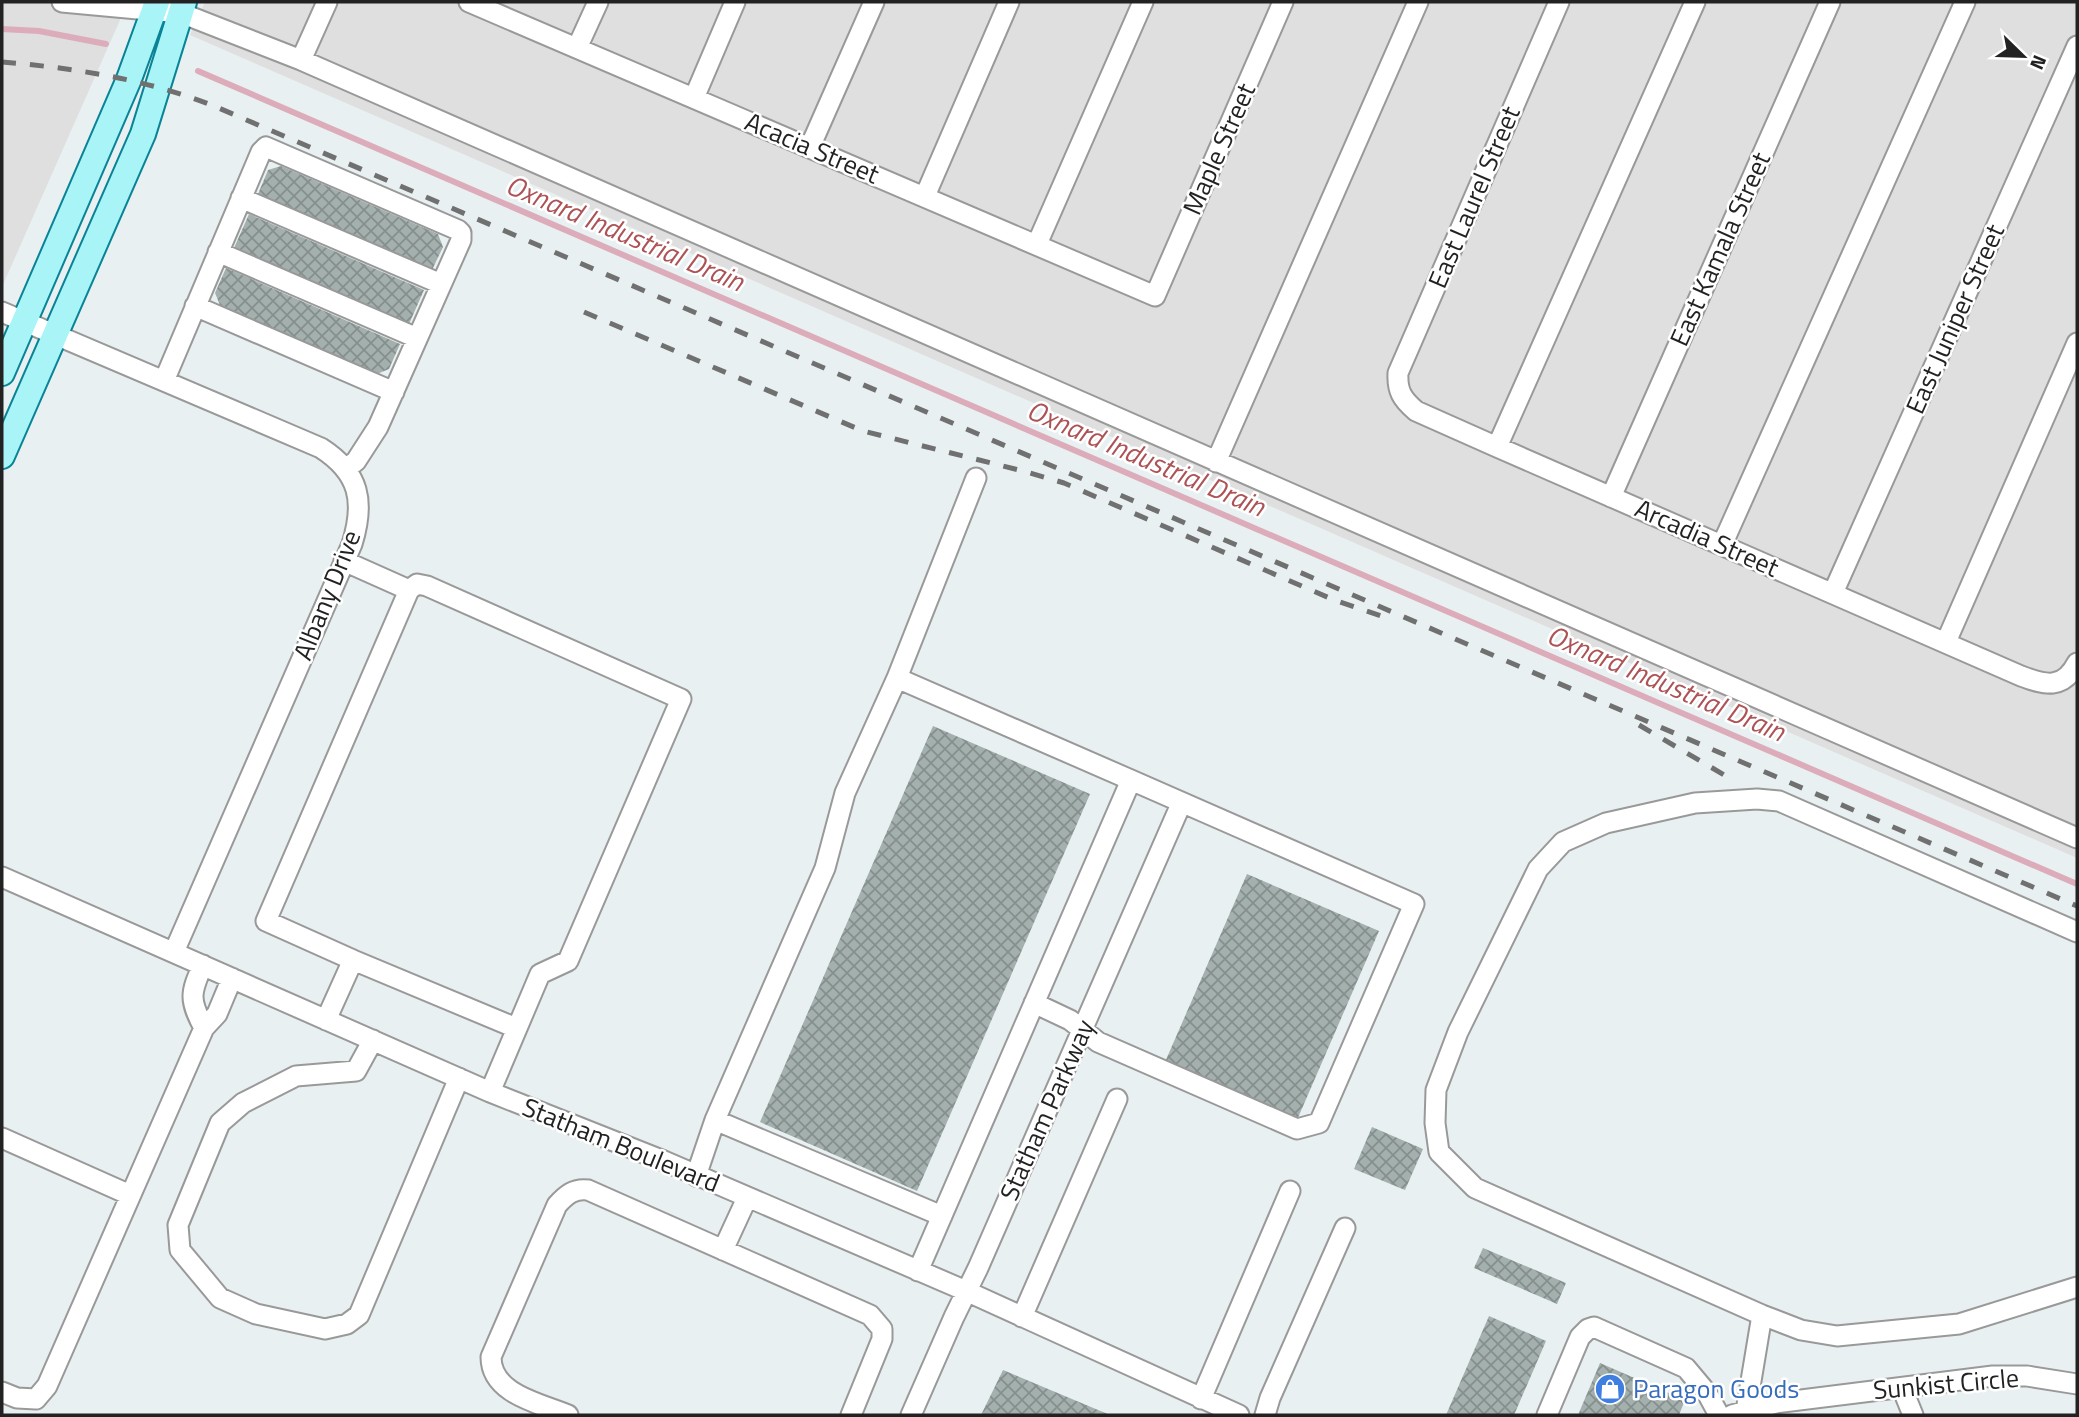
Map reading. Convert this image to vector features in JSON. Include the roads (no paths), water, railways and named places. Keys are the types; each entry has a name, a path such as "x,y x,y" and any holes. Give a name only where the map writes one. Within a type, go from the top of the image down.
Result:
{"main road":[{"path":"2,373 13,316 129,79 155,7"},
{"path":"2,456 143,134 182,8"}],"street":[{"path":"62,2 182,8 2077,838"},
{"path":"301,60 327,2"},
{"name":"Acacia Street","path":"469,2 1155,296"},
{"path":"577,48 597,2"},
{"path":"694,98 736,2"},
{"path":"810,148 874,2"},
{"path":"925,196 1009,2"},
{"path":"1037,244 1143,2"},
{"name":"Maple Street","path":"1155,296 1283,2"},
{"path":"1216,461 1418,2"},
{"name":"East Laurel Street","path":"1400,393 1398,373 1559,2"},
{"path":"1497,447 1695,2"},
{"name":"East Kamala Street","path":"1611,497 1830,2"},
{"path":"1722,545 1965,2"},
{"name":"East Juniper Street","path":"1833,593 2077,46"},
{"path":"164,381 261,152 266,148 274,149 458,230 461,240 378,427 356,461 346,469"},
{"path":"242,198 441,284"},
{"path":"218,252 417,338"},
{"path":"195,306 394,392"},
{"name":"Albany Drive","path":"13,316 321,448 334,456 346,469 355,485 360,503 356,530 344,561 174,952"},
{"path":"1946,642 2077,342"},
{"name":"Arcadia Street","path":"1400,393 1405,402 1416,411 2021,676 2042,684 2056,683 2067,677 2077,663"},
{"path":"696,1176 715,1120 825,869 845,793 897,678 976,478"},
{"path":"344,561 409,590"},
{"path":"490,1091 540,974 568,961 681,699 427,586 417,584 409,590 266,921 516,1028"},
{"path":"897,678 1413,904 1320,1123 1297,1129 1098,1042 1070,1020 1034,1003"},
{"path":"918,1271 1131,780"},
{"path":"2077,932 1779,801 1758,799 1695,803 1606,823 1563,842 1538,869 1458,1032 1436,1090 1435,1123 1439,1152 1475,1188 1801,1330 1837,1336 1959,1324 2077,1287"},
{"name":"Statham Parkway","path":"911,1415 1181,804"},
{"name":"Statham Boulevard","path":"2,877 459,1078 966,1291 1239,1415"},
{"path":"326,1020 353,960"},
{"path":"203,965 193,986 191,1000 204,1028"},
{"path":"2,1392 17,1398 36,1399 47,1386 204,1028 217,1014 232,978"},
{"path":"373,1040 356,1071 296,1076 243,1103 220,1123 178,1225 180,1250 220,1298 256,1314 325,1329 347,1324 359,1315 459,1078"},
{"path":"1022,1317 1117,1099"},
{"path":"715,1120 942,1216"},
{"path":"2,1138 130,1195"},
{"path":"568,1415 508,1390 491,1370 491,1357 557,1205 565,1196 579,1189 588,1190 870,1315 882,1329 882,1339 851,1415"},
{"path":"1201,1399 1290,1191"},
{"path":"723,1250 747,1198"},
{"path":"1265,1415 1345,1228"},
{"path":"1739,1413 1762,1315"},
{"path":"1547,1415 1580,1337 1594,1327 1686,1368 1707,1393 1719,1415"},
{"name":"Sunkist Circle","path":"1739,1413 1776,1403 2010,1375 2077,1384"},
{"path":"1902,1388 1913,1415"}],"waterway":[{"name":"Oxnard Industrial Drain","path":"2,29 39,31 106,44"},
{"name":"Oxnard Industrial Drain","path":"198,71 2077,884"}],"railway":[{"path":"2,62 110,76 214,106 2077,906"},
{"path":"584,312 863,431 1064,483 1334,600 1387,618"},
{"path":"1639,725 1726,776"}],"place":[{"name":"Paragon Goods","path":"1610,1389"}]}
